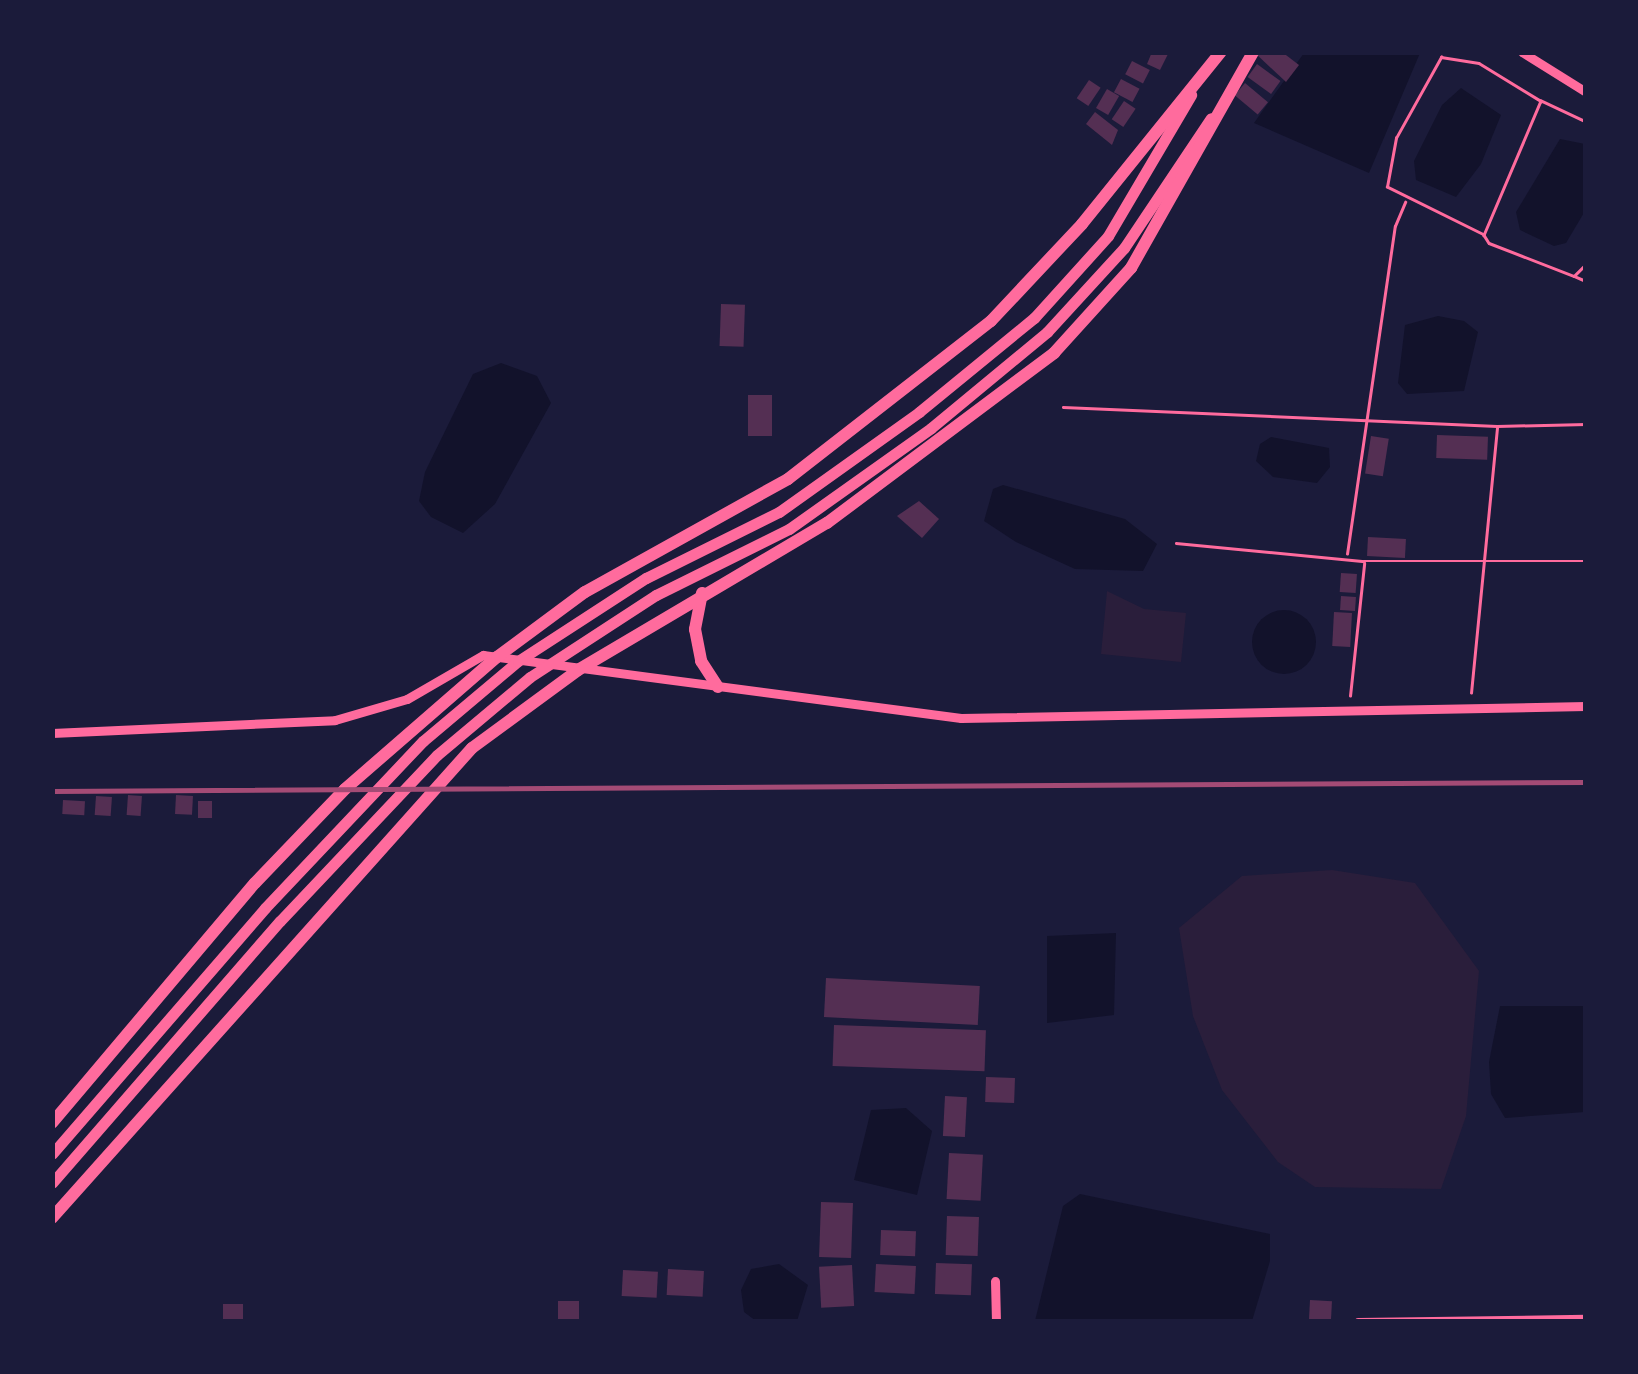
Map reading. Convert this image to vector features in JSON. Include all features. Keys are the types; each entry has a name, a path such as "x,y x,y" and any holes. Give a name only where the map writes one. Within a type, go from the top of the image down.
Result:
{"main road":[{"path":"52,1123 294,843 497,658 585,592 788,478 991,321 1082,224 1222,52"},
{"path":"52,1218 432,788 472,748 578,670 703,591 827,523 1054,353 1131,268 1253,52"},
{"path":"703,591 696,630 701,661 718,686"}],"street":[{"path":"1522,52 1586,92"},
{"path":"52,1154 266,908 423,741 518,661 646,578 778,512 919,412 1034,318 1108,236 1168,141 1197,82"},
{"path":"52,1184 280,921 437,755 530,677 656,595 788,528 931,428 1060,318 1124,248 1184,153 1222,103"},
{"path":"52,733 335,720 407,699 471,658 497,658 961,718 1349,707 1586,706"},
{"path":"995,1281 996,1322"},
{"path":"1358,1322 1586,1319"}],"path":[{"path":"1586,122 1541,101 1479,63 1441,57 1388,161 1386,187 1405,201 1484,235 1489,243 1586,281"},
{"path":"1484,235 1541,101"},
{"path":"1347,556 1395,226 1405,201"},
{"path":"1574,276 1586,264"},
{"path":"1062,407 1498,426 1586,424"},
{"path":"1471,706 1498,426"},
{"path":"1176,543 1347,556 1364,562 1483,564 1586,560"},
{"path":"1349,707 1364,562"}],"shaded area":[{"path":"1304,53 1420,53 1369,173 1254,123"},
{"path":"1461,88 1501,115 1481,164 1456,197 1416,180 1414,161 1442,105"},
{"path":"1560,139 1585,144 1585,211 1566,243 1554,246 1520,230 1516,212"},
{"path":"1438,316 1464,321 1478,332 1464,391 1407,394 1398,383 1405,325"},
{"path":"501,363 537,376 551,403 495,504 463,533 431,517 419,501 425,472 473,374"},
{"path":"1271,437 1329,448 1330,467 1317,483 1273,477 1256,461 1260,444"},
{"path":"1003,485 1125,519 1157,544 1143,571 1075,569 1016,542 984,521 993,489"},
{"path":"1107,591 1144,609 1186,613 1181,662 1101,654"},
{"path":"1284,610 1306,620 1316,642 1306,664 1284,674 1262,664 1252,642 1262,620"},
{"path":"1332,870 1415,883 1479,971 1466,1116 1441,1189 1315,1187 1278,1162 1222,1090 1193,1016 1179,928 1242,876"},
{"path":"1116,933 1114,1015 1047,1023 1047,936"},
{"path":"1500,1006 1585,1006 1585,1112 1505,1118 1491,1094 1489,1062"},
{"path":"906,1108 932,1131 917,1195 854,1180 871,1110"},
{"path":"1080,1194 1270,1234 1270,1261 1252,1321 1035,1321 1063,1206"},
{"path":"779,1264 808,1285 797,1321 756,1321 744,1312 741,1290 751,1269"}],"building":[{"path":"1152,52 1169,52 1160,70 1147,64"},
{"path":"1254,52 1282,52 1299,65 1286,82"},
{"path":"1132,61 1150,70 1143,83 1125,74"},
{"path":"1257,64 1280,81 1271,94 1248,77"},
{"path":"1121,79 1140,89 1132,102 1114,92"},
{"path":"1089,80 1101,88 1088,106 1077,98"},
{"path":"1245,83 1268,102 1258,115 1235,95"},
{"path":"1107,89 1119,96 1108,115 1096,108"},
{"path":"1124,101 1136,109 1123,127 1112,119"},
{"path":"1095,112 1118,130 1112,145 1086,124"},
{"path":"721,304 745,305 744,347 720,346"},
{"path":"748,395 772,395 772,436 748,436"},
{"path":"1437,435 1488,437 1487,460 1436,458"},
{"path":"1371,436 1389,439 1383,476 1365,474"},
{"path":"919,501 939,519 922,538 897,516"},
{"path":"1368,537 1406,539 1405,558 1367,556"},
{"path":"1341,573 1357,574 1356,593 1340,592"},
{"path":"1341,596 1356,597 1355,611 1340,610"},
{"path":"1334,612 1352,613 1350,647 1332,646"},
{"path":"128,795 142,796 141,816 127,815"},
{"path":"176,795 193,796 192,815 175,814"},
{"path":"96,796 112,797 111,816 95,815"},
{"path":"63,800 85,801 84,815 62,814"},
{"path":"198,801 212,801 212,818 198,818"},
{"path":"826,978 980,986 978,1025 824,1017"},
{"path":"834,1025 986,1030 984,1071 833,1066"},
{"path":"986,1077 1015,1078 1014,1103 985,1102"},
{"path":"945,1096 967,1097 965,1137 943,1136"},
{"path":"949,1153 983,1155 981,1201 947,1199"},
{"path":"821,1202 853,1203 851,1258 819,1257"},
{"path":"947,1216 979,1217 978,1256 946,1255"},
{"path":"881,1230 916,1231 915,1256 880,1255"},
{"path":"936,1263 972,1264 971,1295 935,1294"},
{"path":"876,1264 916,1266 914,1294 875,1292"},
{"path":"852,1265 854,1306 821,1308 819,1267"},
{"path":"668,1269 704,1271 703,1297 667,1295"},
{"path":"623,1270 658,1272 657,1298 622,1296"},
{"path":"1310,1300 1332,1301 1331,1321 1309,1320"},
{"path":"558,1301 579,1301 579,1322 558,1322"},
{"path":"223,1304 243,1304 243,1322 223,1322"}],"railway":[{"path":"52,791 1586,782"}]}
